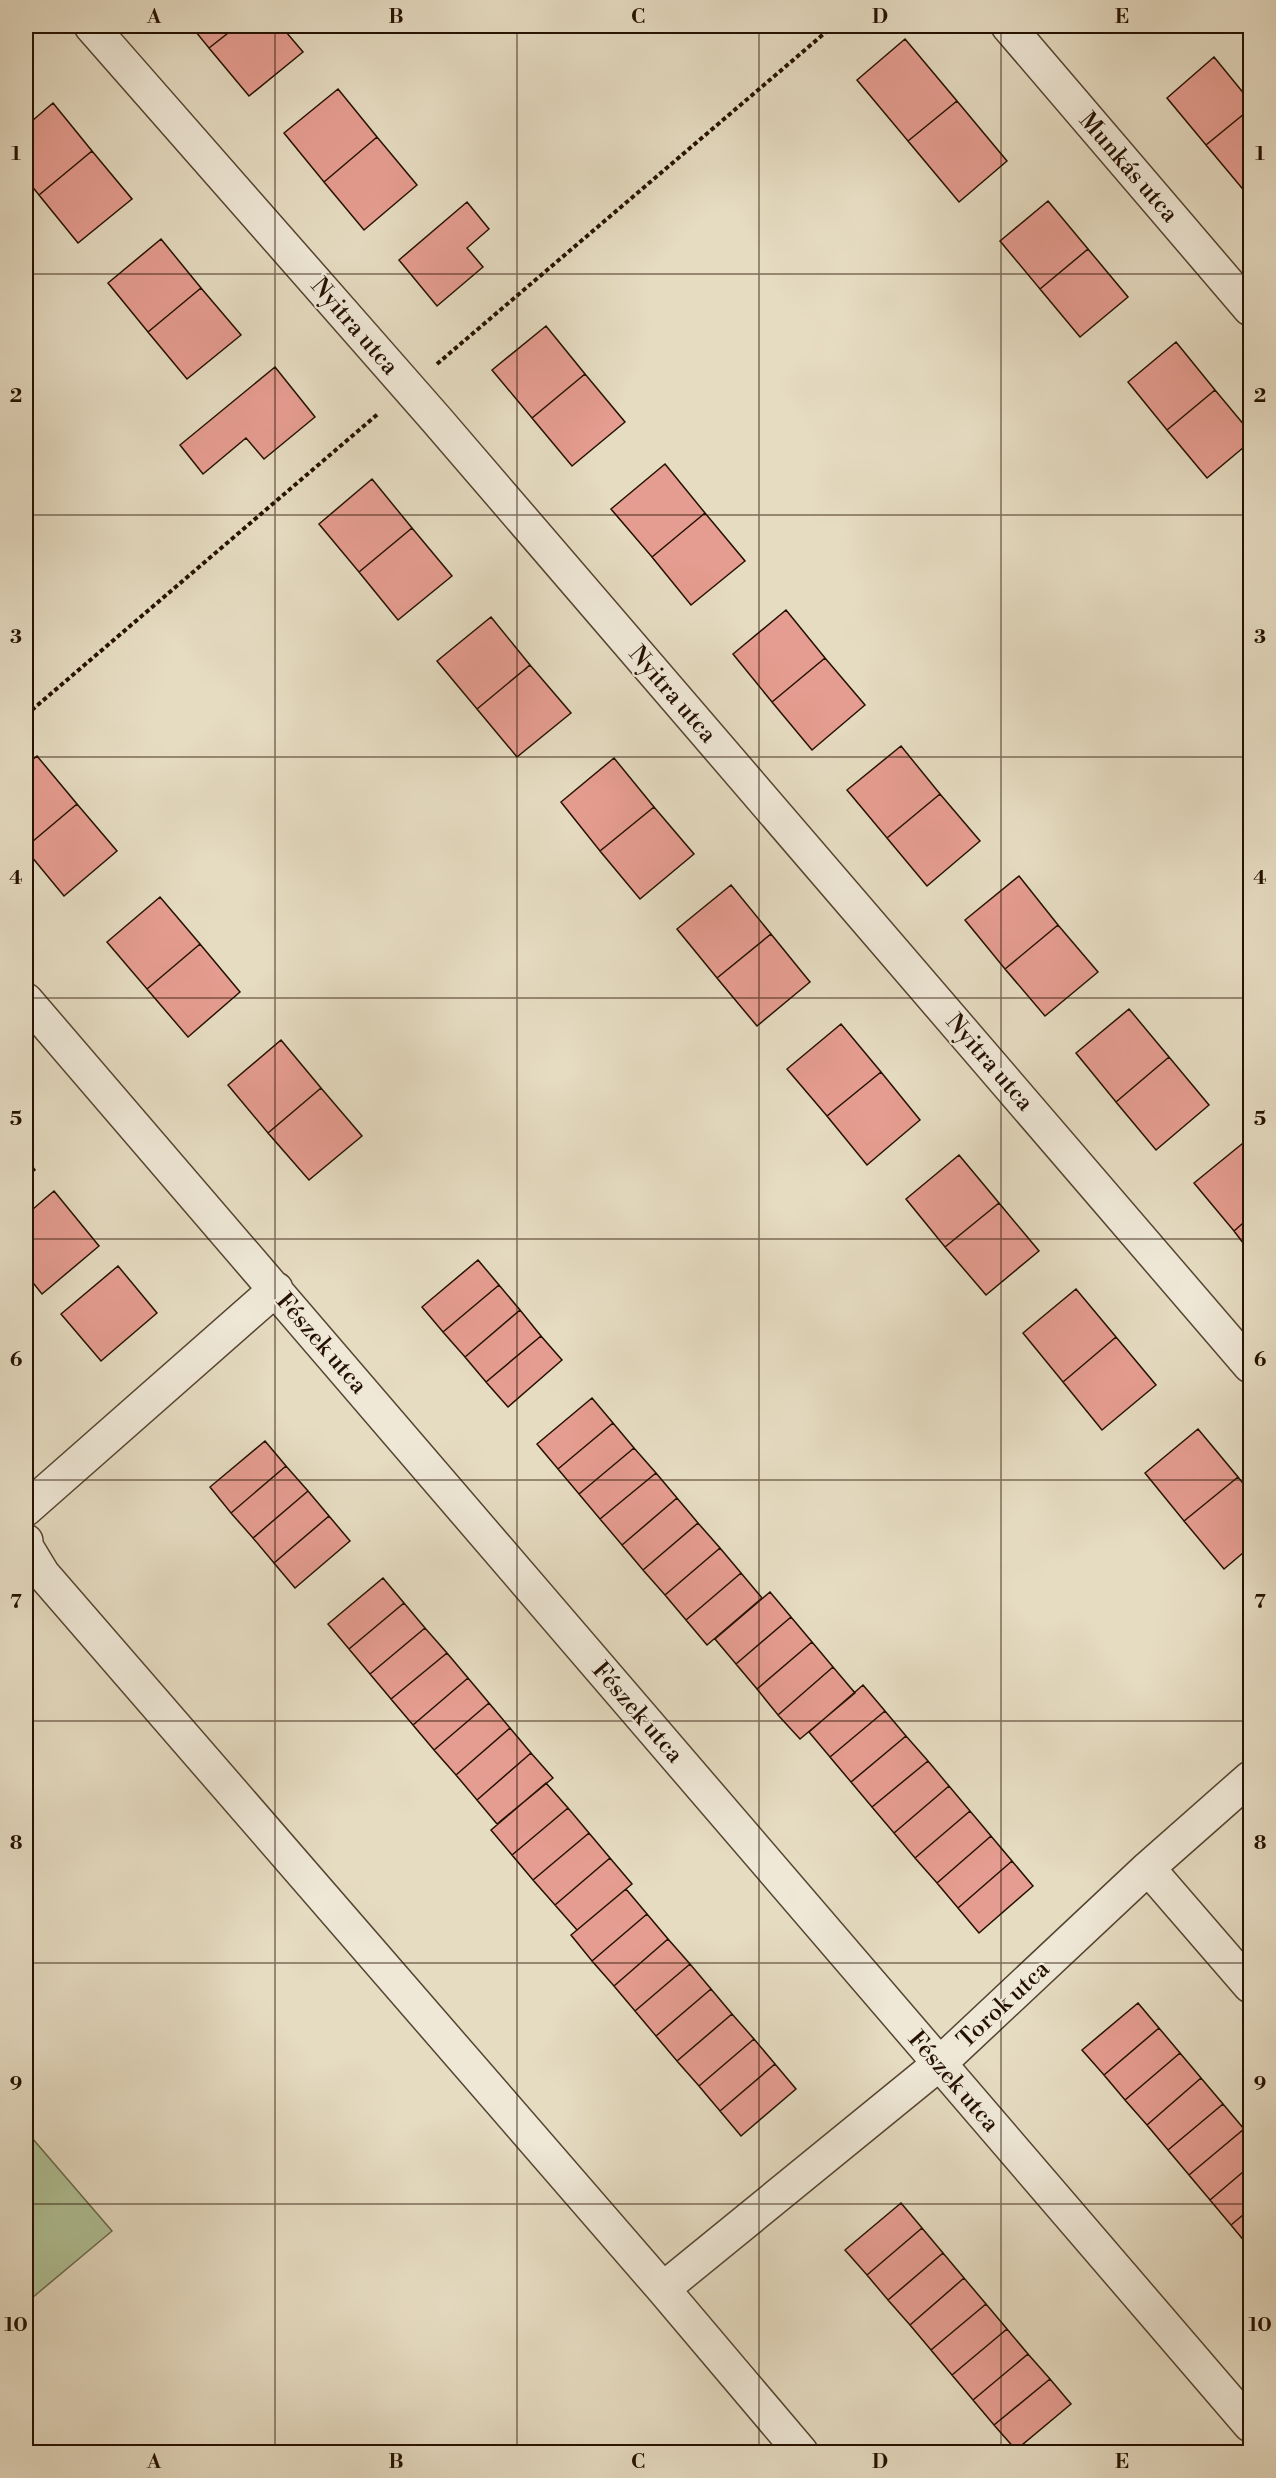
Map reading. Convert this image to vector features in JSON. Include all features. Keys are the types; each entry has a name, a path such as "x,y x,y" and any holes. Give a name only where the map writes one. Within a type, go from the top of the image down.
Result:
{"street":[{"name":"Nyitra utca","path":"91,26 436,419 1251,1365"},
{"name":"Munkás utca","path":"1008,26 1251,309"},
{"name":"Fészek utca","path":"26,1000 1251,2425"},
{"path":"26,1509 276,1289"},
{"path":"26,1541 26,1546 43,1574 663,2289 801,2452"},
{"name":"Torok utca","path":"663,2289 939,2064 1148,1868 1251,1778"},
{"path":"1148,1868 1251,1986"}],"green space":[{"path":"26,2131 112,2231 26,2303"}],"building":[{"path":"191,26 237,26 209,48"},
{"path":"237,26 281,26 303,52 249,96 209,48"},
{"path":"905,39 957,101 908,141 857,80"},
{"path":"1214,57 1250,101 1250,109 1206,145 1167,98"},
{"path":"338,89 377,137 324,182 284,133"},
{"path":"957,101 1007,161 959,202 908,141"},
{"path":"53,103 92,151 39,195 26,179 26,126"},
{"path":"1250,109 1250,189 1246,193 1206,145"},
{"path":"377,137 417,185 364,230 324,182"},
{"path":"92,151 132,199 78,243 39,195"},
{"path":"1048,201 1088,249 1040,289 1000,241"},
{"path":"467,202 489,229 467,248 483,267 437,306 399,260"},
{"path":"161,239 201,288 148,332 108,283"},
{"path":"1088,249 1128,297 1080,337 1040,289"},
{"path":"201,288 241,335 187,379 148,332"},
{"path":"546,326 585,374 532,418 492,370"},
{"path":"1176,342 1215,390 1167,430 1128,382"},
{"path":"275,367 315,417 264,459 246,438 203,474 180,445"},
{"path":"585,374 625,422 572,466 532,418"},
{"path":"1215,390 1250,432 1250,442 1207,478 1167,430"},
{"path":"665,464 705,513 652,557 611,509"},
{"path":"372,479 412,528 359,572 319,524"},
{"path":"705,513 745,561 691,605 652,557"},
{"path":"412,528 452,576 398,620 359,572"},
{"path":"786,610 825,658 772,702 733,654"},
{"path":"491,617 530,665 477,709 437,661"},
{"path":"825,658 865,705 812,750 772,702"},
{"path":"530,665 571,713 517,757 477,709"},
{"path":"901,746 940,794 887,838 847,790"},
{"path":"37,756 77,804 26,847 26,765"},
{"path":"614,758 654,807 600,851 561,802"},
{"path":"940,794 980,841 927,886 887,838"},
{"path":"77,804 117,851 64,896 26,850 26,847"},
{"path":"654,807 694,854 640,899 600,851"},
{"path":"1019,876 1058,925 1005,969 965,920"},
{"path":"731,885 771,934 717,978 677,929"},
{"path":"160,897 200,944 147,989 107,942"},
{"path":"1058,925 1098,972 1045,1016 1005,969"},
{"path":"771,934 810,982 757,1026 717,978"},
{"path":"200,944 240,992 188,1037 147,989"},
{"path":"1129,1009 1169,1057 1116,1102 1076,1053"},
{"path":"841,1024 881,1072 827,1116 787,1069"},
{"path":"281,1040 321,1088 268,1133 228,1085"},
{"path":"1169,1057 1209,1105 1156,1150 1116,1102"},
{"path":"881,1072 920,1120 867,1165 827,1116"},
{"path":"321,1088 362,1136 309,1180 268,1133"},
{"path":"1248,1139 1250,1142 1250,1217 1234,1231 1194,1183"},
{"path":"959,1155 999,1203 945,1247 906,1199"},
{"path":"26,1158 35,1170 26,1178"},
{"path":"54,1191 99,1246 42,1294 26,1274 26,1215"},
{"path":"999,1203 1039,1251 986,1295 945,1247"},
{"path":"1250,1217 1250,1252 1234,1231"},
{"path":"478,1260 499,1285 443,1332 422,1307"},
{"path":"118,1266 157,1313 101,1361 61,1314"},
{"path":"499,1285 520,1310 465,1357 443,1332"},
{"path":"1076,1289 1116,1337 1063,1382 1023,1333"},
{"path":"520,1310 541,1336 486,1382 465,1357"},
{"path":"541,1336 562,1360 508,1407 486,1382"},
{"path":"1116,1337 1156,1385 1102,1430 1063,1382"},
{"path":"592,1398 613,1423 558,1469 537,1444"},
{"path":"613,1423 634,1448 579,1494 558,1469"},
{"path":"1198,1429 1238,1477 1184,1521 1145,1473"},
{"path":"265,1441 286,1466 231,1513 210,1487"},
{"path":"634,1448 656,1473 600,1519 579,1494"},
{"path":"286,1466 308,1491 253,1538 231,1513"},
{"path":"656,1473 677,1498 622,1545 600,1519"},
{"path":"1238,1477 1250,1492 1250,1547 1224,1569 1184,1521"},
{"path":"308,1491 329,1516 274,1563 253,1538"},
{"path":"677,1498 698,1523 643,1570 622,1545"},
{"path":"329,1516 350,1541 295,1588 274,1563"},
{"path":"698,1523 720,1548 665,1595 643,1570"},
{"path":"720,1548 741,1573 686,1620 665,1595"},
{"path":"741,1573 762,1598 707,1645 686,1620"},
{"path":"383,1578 404,1603 349,1649 328,1624"},
{"path":"770,1592 791,1617 736,1664 715,1639"},
{"path":"404,1603 425,1628 370,1674 349,1649"},
{"path":"791,1617 812,1642 757,1689 736,1664"},
{"path":"425,1628 447,1653 391,1699 370,1674"},
{"path":"812,1642 833,1667 778,1715 757,1689"},
{"path":"447,1653 468,1678 413,1725 391,1699"},
{"path":"833,1667 855,1693 800,1739 778,1715"},
{"path":"468,1678 489,1703 434,1750 413,1725"},
{"path":"863,1685 885,1711 830,1757 809,1732"},
{"path":"489,1703 510,1728 456,1775 434,1750"},
{"path":"885,1711 906,1736 851,1782 830,1757"},
{"path":"510,1728 531,1753 477,1800 456,1775"},
{"path":"906,1736 928,1761 872,1807 851,1782"},
{"path":"531,1753 553,1778 497,1824 477,1800"},
{"path":"928,1761 949,1786 894,1833 872,1807"},
{"path":"546,1783 568,1808 512,1855 491,1830"},
{"path":"949,1786 970,1811 915,1858 894,1833"},
{"path":"568,1808 589,1833 533,1880 512,1855"},
{"path":"970,1811 991,1836 937,1883 915,1858"},
{"path":"589,1833 610,1858 555,1905 533,1880"},
{"path":"991,1836 1012,1861 958,1908 937,1883"},
{"path":"610,1858 632,1884 577,1930 555,1905"},
{"path":"1012,1861 1033,1886 979,1933 958,1908"},
{"path":"626,1889 647,1914 592,1961 571,1935"},
{"path":"647,1914 668,1939 614,1986 592,1961"},
{"path":"668,1939 690,1964 635,2011 614,1986"},
{"path":"690,1964 711,1989 656,2036 635,2011"},
{"path":"711,1989 732,2014 677,2061 656,2036"},
{"path":"1138,2003 1159,2028 1104,2075 1082,2050"},
{"path":"732,2014 754,2039 699,2086 677,2061"},
{"path":"1159,2028 1180,2053 1125,2100 1104,2075"},
{"path":"754,2039 775,2064 720,2111 699,2086"},
{"path":"1180,2053 1201,2078 1147,2125 1125,2100"},
{"path":"775,2064 796,2089 741,2136 720,2111"},
{"path":"1201,2078 1223,2104 1168,2150 1147,2125"},
{"path":"1223,2104 1244,2129 1189,2175 1168,2150"},
{"path":"1244,2129 1250,2136 1250,2166 1210,2200 1189,2175"},
{"path":"1250,2166 1250,2209 1231,2225 1210,2200"},
{"path":"901,2203 922,2228 867,2275 845,2250"},
{"path":"1250,2209 1250,2248 1231,2225"},
{"path":"922,2228 943,2253 888,2300 867,2275"},
{"path":"943,2253 964,2278 910,2325 888,2300"},
{"path":"964,2278 986,2304 931,2350 910,2325"},
{"path":"986,2304 1007,2329 952,2375 931,2350"},
{"path":"1007,2329 1028,2354 973,2400 952,2375"},
{"path":"1028,2354 1050,2379 994,2425 973,2400"},
{"path":"1050,2379 1071,2404 1016,2450 994,2425"}]}
